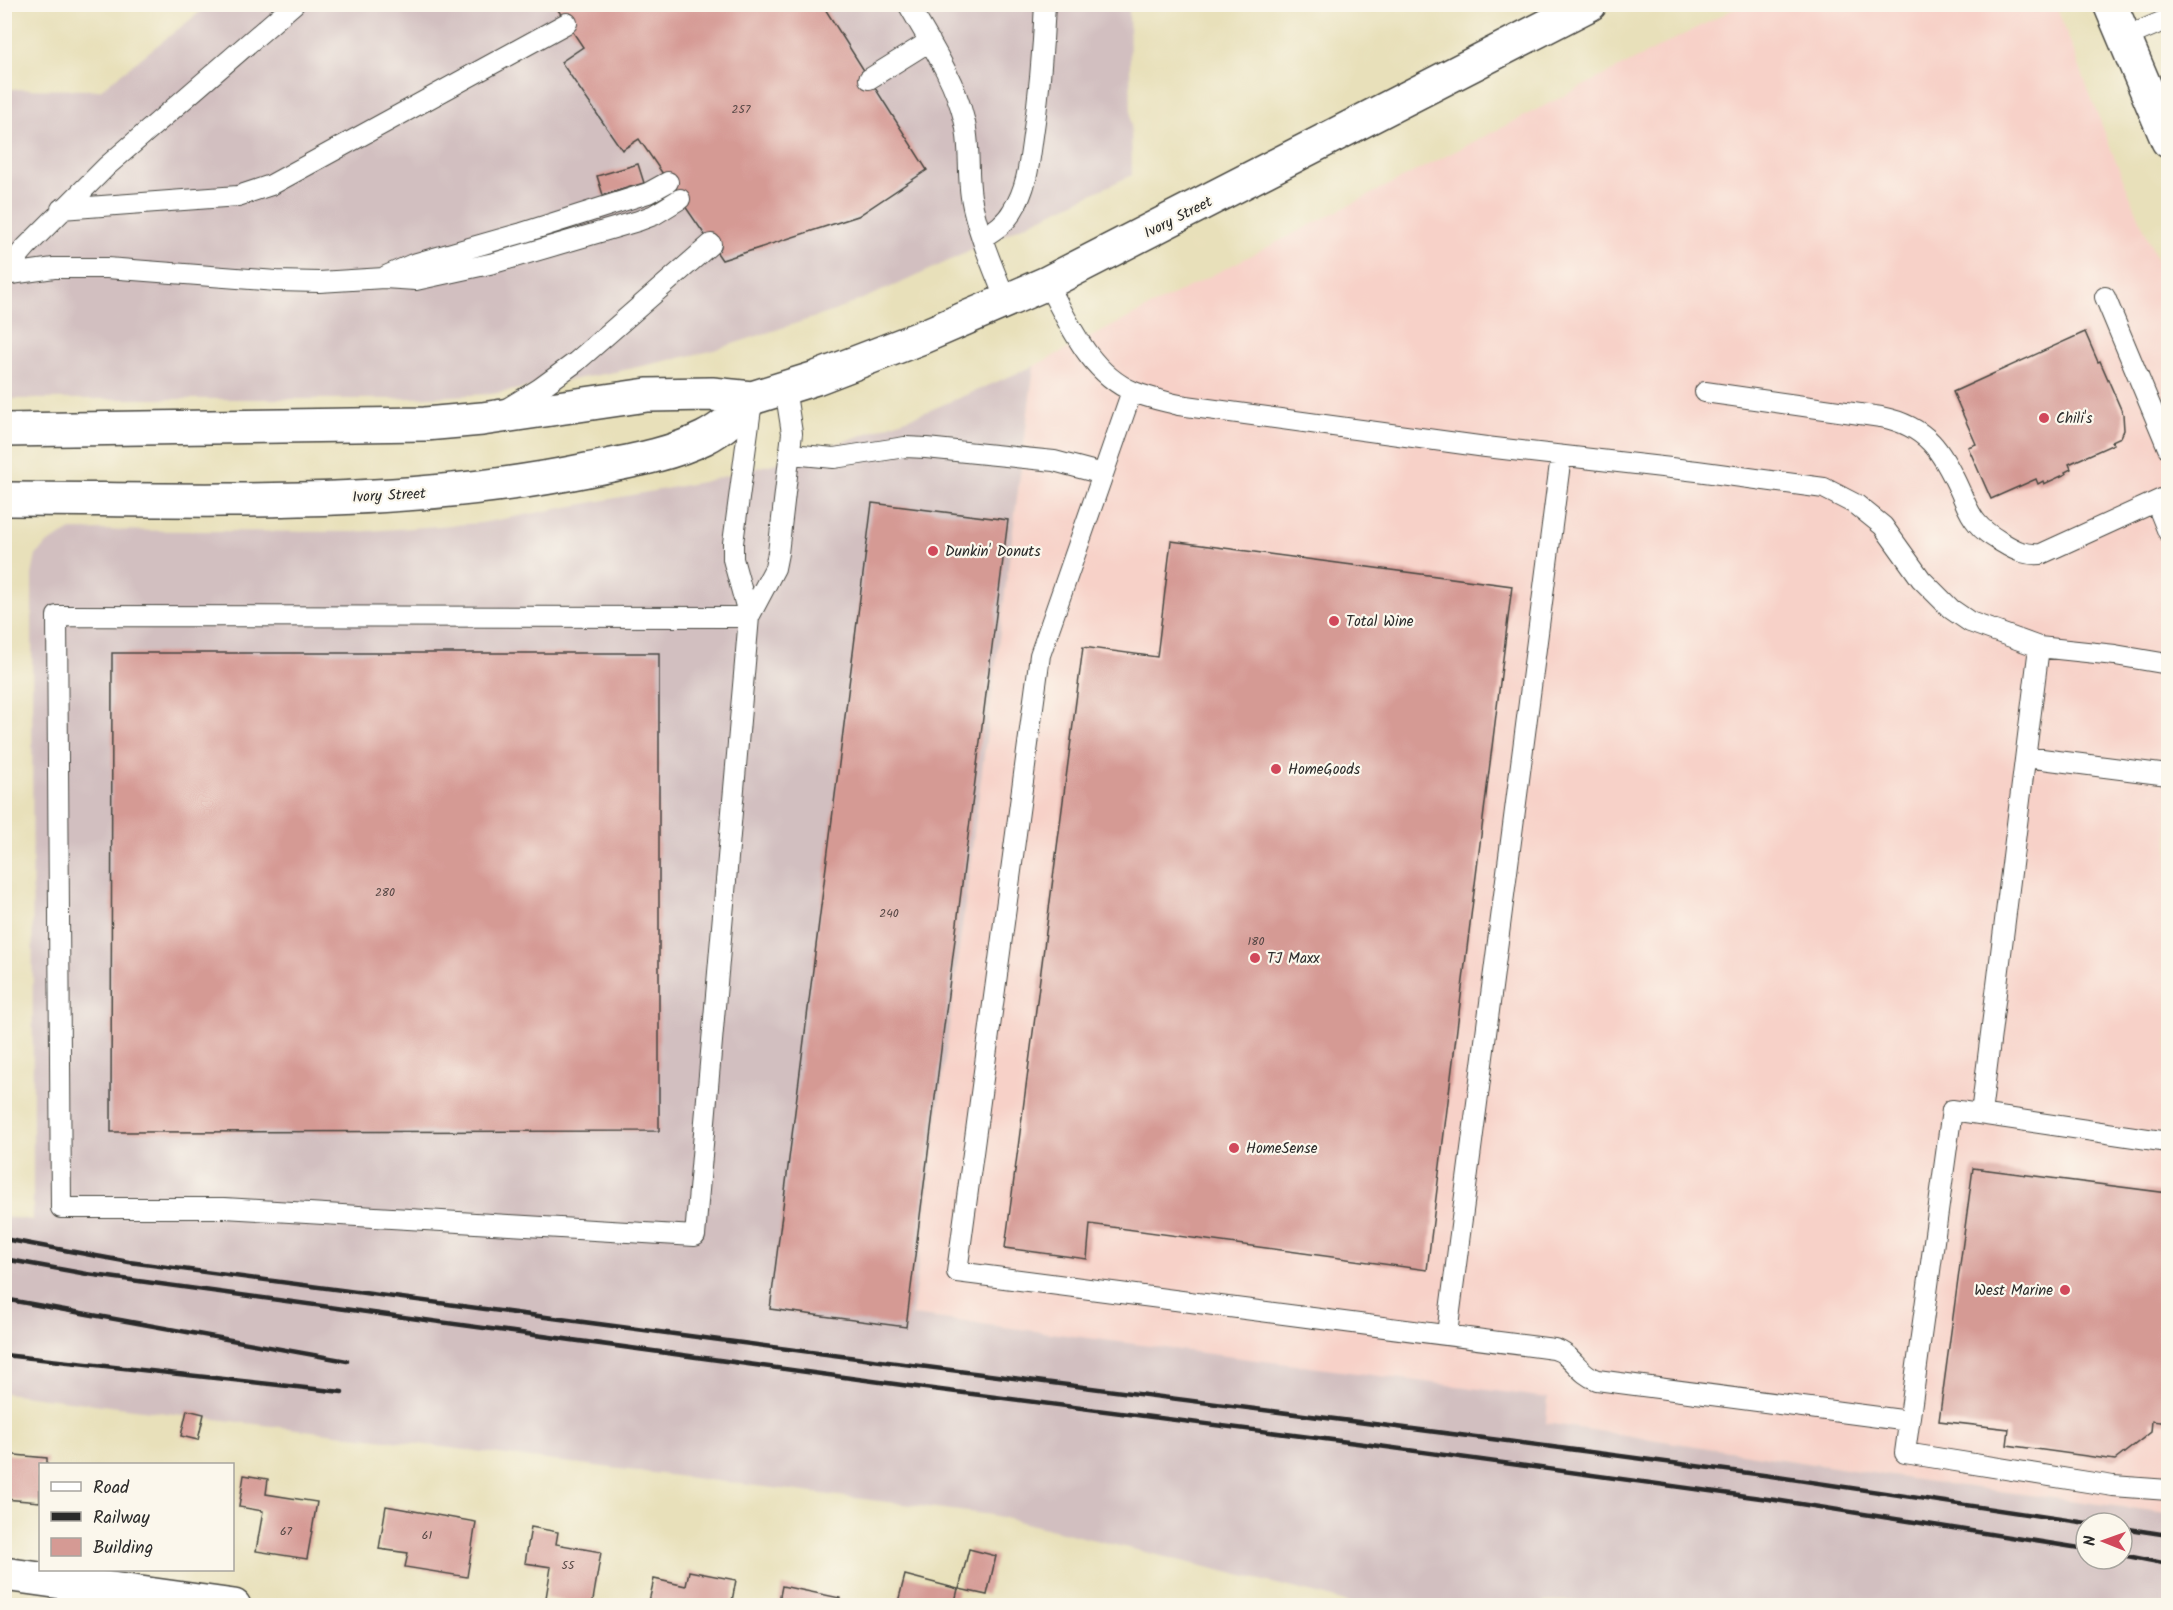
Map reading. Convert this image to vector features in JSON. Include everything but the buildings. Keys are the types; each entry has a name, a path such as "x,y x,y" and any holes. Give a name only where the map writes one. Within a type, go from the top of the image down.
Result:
{"street":[{"name":"Ivory Street","path":"4,430 425,424 482,419 647,395 712,394 752,398 863,361 1047,283 1590,4"},
{"path":"2110,4 2169,141"},
{"name":"Ivory Street","path":"4,499 337,497 426,493 494,486 565,475 665,454 722,428 738,415 752,398"},
{"path":"4,1574 234,1605"}],"lane":[{"path":"4,274 62,209 107,166 294,4"},
{"path":"908,4 957,94 965,121 971,196 982,238 1006,301"},
{"path":"982,238 1003,224 1014,210 1027,175 1037,108 1045,4"},
{"path":"2124,38 2169,20"},
{"path":"62,209 238,196 254,192 271,185 567,23"},
{"path":"869,79 930,41"},
{"path":"384,278 412,264 522,233 648,193 668,182"},
{"path":"4,274 54,268 107,268 276,281 319,282 384,278 416,280 494,263 646,218 680,200"},
{"path":"482,419 519,402 576,362 711,244"},
{"path":"1047,283 1078,340 1093,361 1110,377 1132,391 1179,405 1561,456 1708,472 1832,490 1857,505 1883,526 1921,579 1958,614 1970,622 2039,647 2115,655 2169,664"},
{"path":"2105,297 2169,448"},
{"path":"749,617 775,568 791,454 792,433 785,388"},
{"path":"1132,391 1040,655 957,1272 1447,1334 1559,1351 1570,1357 1585,1375 1597,1380 1909,1421"},
{"path":"1705,392 1881,417 1905,423 1924,434 1941,454 1975,521 1985,532 2016,551 2029,555 2041,554 2162,499 2169,532"},
{"path":"749,617 57,616 61,1208 224,1208 695,1236 749,617 733,559 733,543 752,398"},
{"path":"791,454 834,458 905,447 926,448 1054,461 1103,474"},
{"path":"1447,1334 1561,456"},
{"path":"1981,1114 2039,647"},
{"path":"2026,757 2169,775"},
{"path":"2169,1142 1952,1110 1905,1453 2113,1486 2169,1490"}],"shaded area":[{"path":"209,5 1129,5 1132,175 910,279 834,311 711,351 615,372 492,394 390,399 5,399 5,89 100,90"},
{"path":"1742,5 2056,5 2111,149 2168,287 2168,1513 1924,1481 1545,1423 1548,1399 912,1315 1034,366"},
{"path":"1034,366 912,1315 1548,1398 1546,1423 1924,1481 2168,1513 2168,1605 1621,1606 1591,1601 1544,1601 1542,1606 1354,1605 1326,1596 992,1515 5,1393 5,1217 33,1220 32,575 36,555 48,543 71,530 354,532 481,523 702,482 776,463 928,411"}],"railway":[{"path":"4,1239 129,1262 1771,1476 2074,1521"},
{"path":"4,1259 87,1274 917,1387 1364,1444 1775,1500 2074,1547"},
{"path":"4,1299 347,1361"},
{"path":"4,1355 342,1392"},
{"path":"2134,1530 2168,1535"},
{"path":"2134,1557 2168,1564"}],"place":[{"name":"Chili's","path":"2044,418"},
{"name":"Dunkin' Donuts","path":"933,551"},
{"name":"Total Wine","path":"1334,621"},
{"name":"HomeGoods","path":"1276,769"},
{"name":"TJ Maxx","path":"1255,958"},
{"name":"HomeSense","path":"1234,1148"},
{"name":"West Marine","path":"2065,1290"}]}
